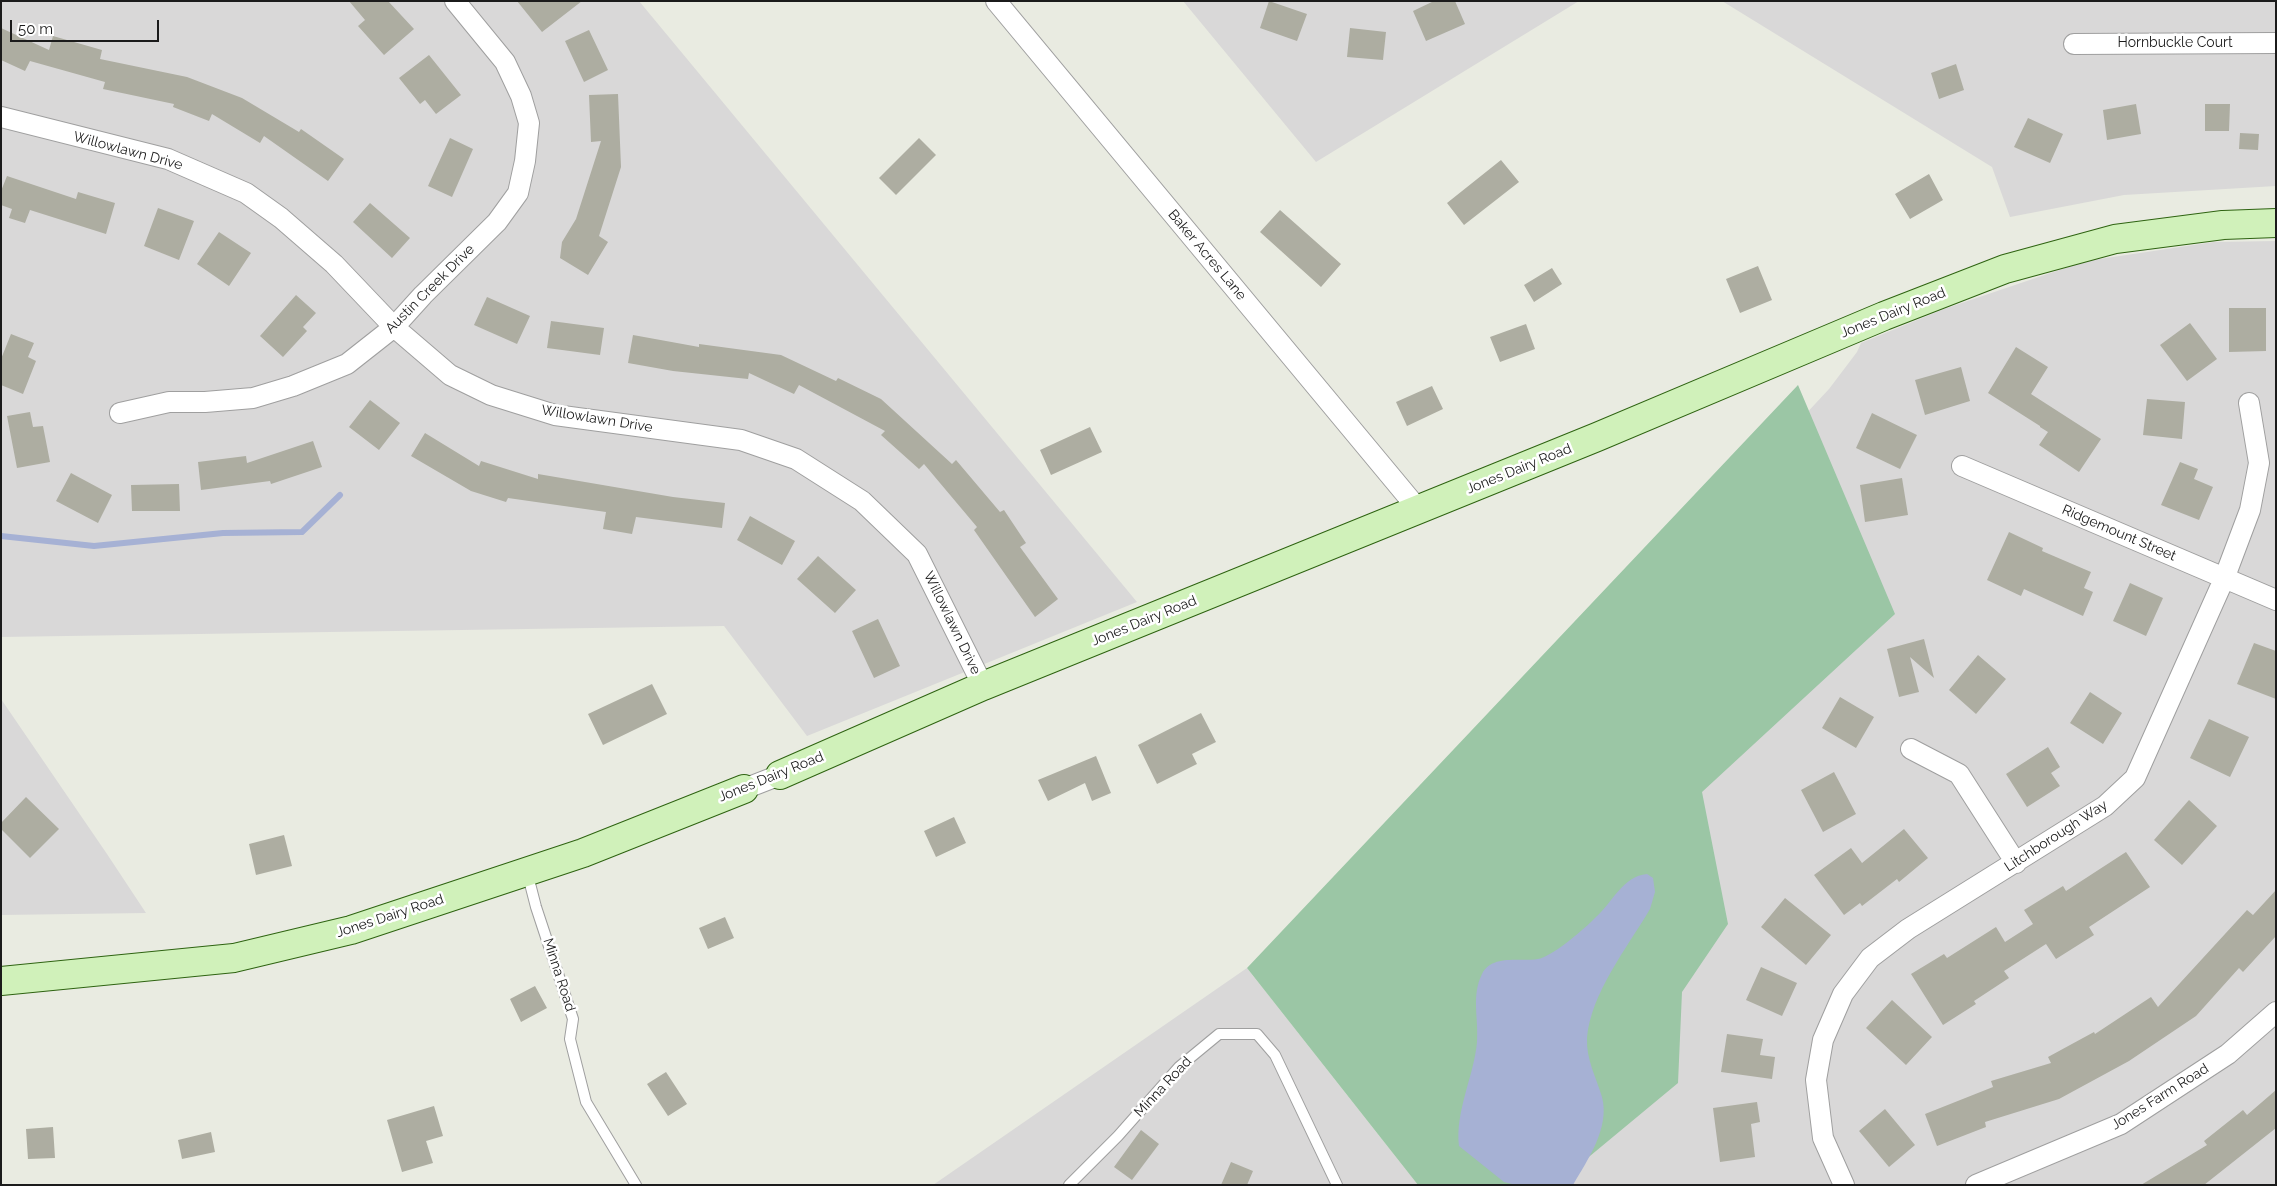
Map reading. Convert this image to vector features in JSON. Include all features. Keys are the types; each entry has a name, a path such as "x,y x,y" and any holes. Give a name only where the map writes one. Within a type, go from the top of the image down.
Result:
{"street":[{"name":"Austin Creek Drive","path":"120,413 169,402 205,402 253,398 293,386 347,364 394,327 497,222 518,194 525,161 529,123 521,96 505,62 455,1"},
{"name":"Baker Acres Lane","path":"996,1 1418,509"},
{"name":"Hornbuckle Court","path":"2074,44 2276,43"},
{"name":"Willowlawn Drive","path":"1,117 168,160 210,176 246,193 281,218 334,264 394,327 450,375 491,395 555,414 741,440 796,459 862,501 917,554 983,686"},
{"name":"Jones Dairy Road","path":"1,981 234,958 351,930 583,853 780,775 983,686 1597,437 1884,316 2005,270 2115,239 2223,225 2276,223"},
{"name":"Litchborough Way","path":"1844,1185 1823,1138 1816,1080 1822,1040 1842,994 1870,958 1908,929 2105,806 2135,778 2224,579 2250,510 2259,464 2249,403"},
{"name":"Ridgemount Street","path":"1962,466 2276,600"},
{"path":"1911,749 1959,774 2016,863"},
{"name":"Jones Farm Road","path":"1976,1185 2121,1124 2228,1054 2276,1012"}],"lane":[{"name":"Minna Road","path":"526,871 573,1019 570,1039 586,1102 636,1185"},
{"name":"Minna Road","path":"1069,1185 1118,1136 1179,1067 1219,1034 1257,1034 1276,1055 1337,1185"}],"shaded area":[{"path":"1,1 639,1 1137,602 807,736 724,626 1,637"},
{"path":"1183,1 1579,1 1316,162"},
{"path":"1722,1 2276,1 2276,186 2124,195 2010,217 1992,167"},
{"path":"2276,241 2276,1185 1480,1185 1275,984 1829,389 1857,352 1861,343 1944,309 2086,261 2214,242"},
{"path":"1,699 107,854 146,913 1,915"},
{"path":"1247,968 1418,1185 933,1185"}],"green space":[{"path":"1798,385 1895,614 1702,792 1728,924 1682,992 1678,1083 1555,1185 1418,1185 1247,968"}],"water":[{"path":"1647,874 1653,878 1655,892 1650,909 1611,971 1595,1004 1590,1021 1587,1038 1588,1053 1604,1109 1603,1120 1596,1143 1573,1185 1516,1185 1504,1182 1459,1146 1462,1107 1477,1042 1476,999 1482,974 1492,964 1499,961 1538,959 1554,952 1592,921 1625,885 1639,876"}],"building":[{"path":"349,1 388,1 414,29 384,55 358,26 365,20"},
{"path":"517,1 582,1 542,32"},
{"path":"1269,1 1307,14 1297,41 1260,28"},
{"path":"1434,1 1455,1 1465,24 1426,41 1413,11"},
{"path":"1,28 49,50 53,36 102,50 100,59 187,77 242,98 299,132 301,129 344,159 328,181 264,136 260,143 212,114 209,121 173,107 174,104 103,89 105,82 30,61 25,71 1,60"},
{"path":"1350,28 1386,32 1383,60 1347,57"},
{"path":"589,30 608,70 584,82 565,41"},
{"path":"429,55 461,95 436,114 425,100 420,104 399,78"},
{"path":"1956,64 1964,90 1939,99 1931,73"},
{"path":"618,94 621,167 599,236 608,242 588,275 560,258 562,242 576,219 601,141 591,142 589,95"},
{"path":"2136,104 2141,134 2107,140 2103,110"},
{"path":"2205,104 2230,104 2229,131 2205,131"},
{"path":"2028,118 2063,134 2050,163 2014,147"},
{"path":"2240,133 2259,134 2258,150 2239,149"},
{"path":"450,138 473,149 452,197 428,186"},
{"path":"919,138 936,155 896,195 879,178"},
{"path":"1501,160 1519,182 1464,225 1447,203"},
{"path":"1929,174 1943,200 1910,219 1895,194"},
{"path":"7,176 76,199 78,192 115,203 106,234 30,210 25,223 9,218 12,209 1,205 1,191"},
{"path":"370,203 410,238 392,258 353,222"},
{"path":"158,208 194,221 179,260 144,246"},
{"path":"1280,210 1341,264 1321,287 1260,232"},
{"path":"219,232 251,253 229,286 197,264"},
{"path":"1758,266 1772,300 1740,313 1726,279"},
{"path":"1552,268 1562,284 1534,302 1524,285"},
{"path":"296,295 316,313 303,327 307,331 283,357 260,336"},
{"path":"487,297 530,316 517,344 474,325"},
{"path":"2229,308 2266,308 2266,351 2229,352"},
{"path":"551,321 604,328 600,355 547,348"},
{"path":"2190,323 2217,359 2187,381 2160,345"},
{"path":"1526,324 1535,349 1500,362 1490,337"},
{"path":"11,334 34,343 28,357 36,361 23,394 1,385 1,359"},
{"path":"633,335 699,347 699,344 781,355 836,381 838,378 881,399 952,464 956,460 1000,512 1004,510 1026,543 1020,547 1058,599 1035,617 974,530 977,527 924,464 919,469 881,435 885,431 799,385 794,394 749,373 748,379 673,371 628,363"},
{"path":"2016,347 2048,367 2031,394 2101,439 2079,472 2039,445 2048,432 1988,393"},
{"path":"1961,367 1970,401 1925,415 1915,380"},
{"path":"1432,386 1443,409 1407,426 1396,402"},
{"path":"2147,399 2185,402 2182,439 2143,435"},
{"path":"370,400 400,423 379,450 349,427"},
{"path":"30,412 33,427 43,426 50,462 17,468 7,416"},
{"path":"1872,413 1917,435 1900,469 1856,448"},
{"path":"1090,427 1102,452 1051,475 1040,450"},
{"path":"425,433 479,466 481,461 538,479 538,474 673,497 725,503 722,528 636,517 632,534 603,529 606,512 508,498 506,502 471,491 411,456"},
{"path":"313,441 322,467 271,484 270,481 201,490 198,462 246,456 247,463"},
{"path":"2180,462 2198,469 2194,479 2213,487 2199,520 2161,505"},
{"path":"71,473 112,495 98,523 56,501"},
{"path":"1902,478 1908,515 1865,522 1860,485"},
{"path":"179,484 180,511 132,511 131,485"},
{"path":"750,516 795,541 782,565 737,540"},
{"path":"2009,532 2043,548 2042,551 2091,572 2084,588 2093,592 2083,616 2024,589 2021,596 1987,580"},
{"path":"818,556 856,590 835,613 797,579"},
{"path":"2130,583 2163,598 2146,636 2113,621"},
{"path":"878,619 900,666 874,678 852,631"},
{"path":"1924,639 1934,678 1910,657 1919,692 1899,697 1887,649"},
{"path":"2254,643 2276,651 2276,699 2237,684"},
{"path":"1978,655 2006,679 1976,714 1949,690"},
{"path":"652,684 667,714 603,745 588,714"},
{"path":"2090,692 2122,713 2103,744 2070,723"},
{"path":"1840,697 1874,717 1856,748 1822,728"},
{"path":"1201,713 1216,742 1192,754 1197,764 1157,784 1138,745"},
{"path":"2209,719 2249,737 2230,777 2190,758"},
{"path":"2048,747 2060,767 2051,773 2060,786 2027,807 2006,774"},
{"path":"1096,756 1111,793 1092,801 1085,783 1048,801 1038,780"},
{"path":"1834,772 1856,814 1823,832 1801,790"},
{"path":"26,797 59,829 30,858 1,829 1,823"},
{"path":"2189,800 2217,826 2182,865 2154,840"},
{"path":"954,817 966,843 936,857 924,831"},
{"path":"1904,829 1928,858 1899,882 1897,879 1862,906 1860,903 1844,915 1814,875 1851,848 1862,863"},
{"path":"284,835 292,866 256,875 249,844"},
{"path":"2126,852 2150,887 2089,927 2094,935 2056,959 2046,944 2004,971 2009,978 1974,1001 1976,1004 1943,1025 1911,974 1944,954 1947,958 1996,927 2005,942 2033,924 2024,910 2063,886 2066,891"},
{"path":"2276,890 2276,936 2243,972 2239,968 2196,1016 2129,1061 2059,1099 1985,1122 1986,1127 1937,1146 1925,1114 1993,1087 1991,1081 2051,1063 2048,1057 2094,1032 2095,1034 2151,997 2158,1007 2247,910 2253,915"},
{"path":"1785,898 1831,935 1806,965 1761,927"},
{"path":"725,917 734,938 708,949 699,928"},
{"path":"1761,967 1797,983 1782,1016 1746,1000"},
{"path":"535,986 547,1008 521,1022 510,999"},
{"path":"1892,1000 1932,1037 1906,1065 1866,1028"},
{"path":"1727,1034 1763,1039 1760,1055 1775,1057 1772,1079 1721,1072"},
{"path":"666,1072 687,1104 668,1116 647,1084"},
{"path":"2276,1090 2276,1128 2204,1185 2141,1185 2207,1145 2204,1141 2243,1110 2247,1115"},
{"path":"1757,1102 1760,1122 1751,1124 1755,1157 1720,1162 1713,1108"},
{"path":"434,1106 443,1136 426,1141 433,1163 402,1172 387,1120"},
{"path":"1885,1109 1915,1145 1889,1167 1859,1131"},
{"path":"53,1127 55,1158 28,1159 26,1129"},
{"path":"1141,1130 1159,1144 1132,1180 1114,1167"},
{"path":"211,1132 215,1152 182,1159 178,1140"},
{"path":"1231,1162 1253,1171 1247,1185 1221,1185"}],"waterway":[{"path":"1,536 94,546 223,533 302,532 340,495"}]}
